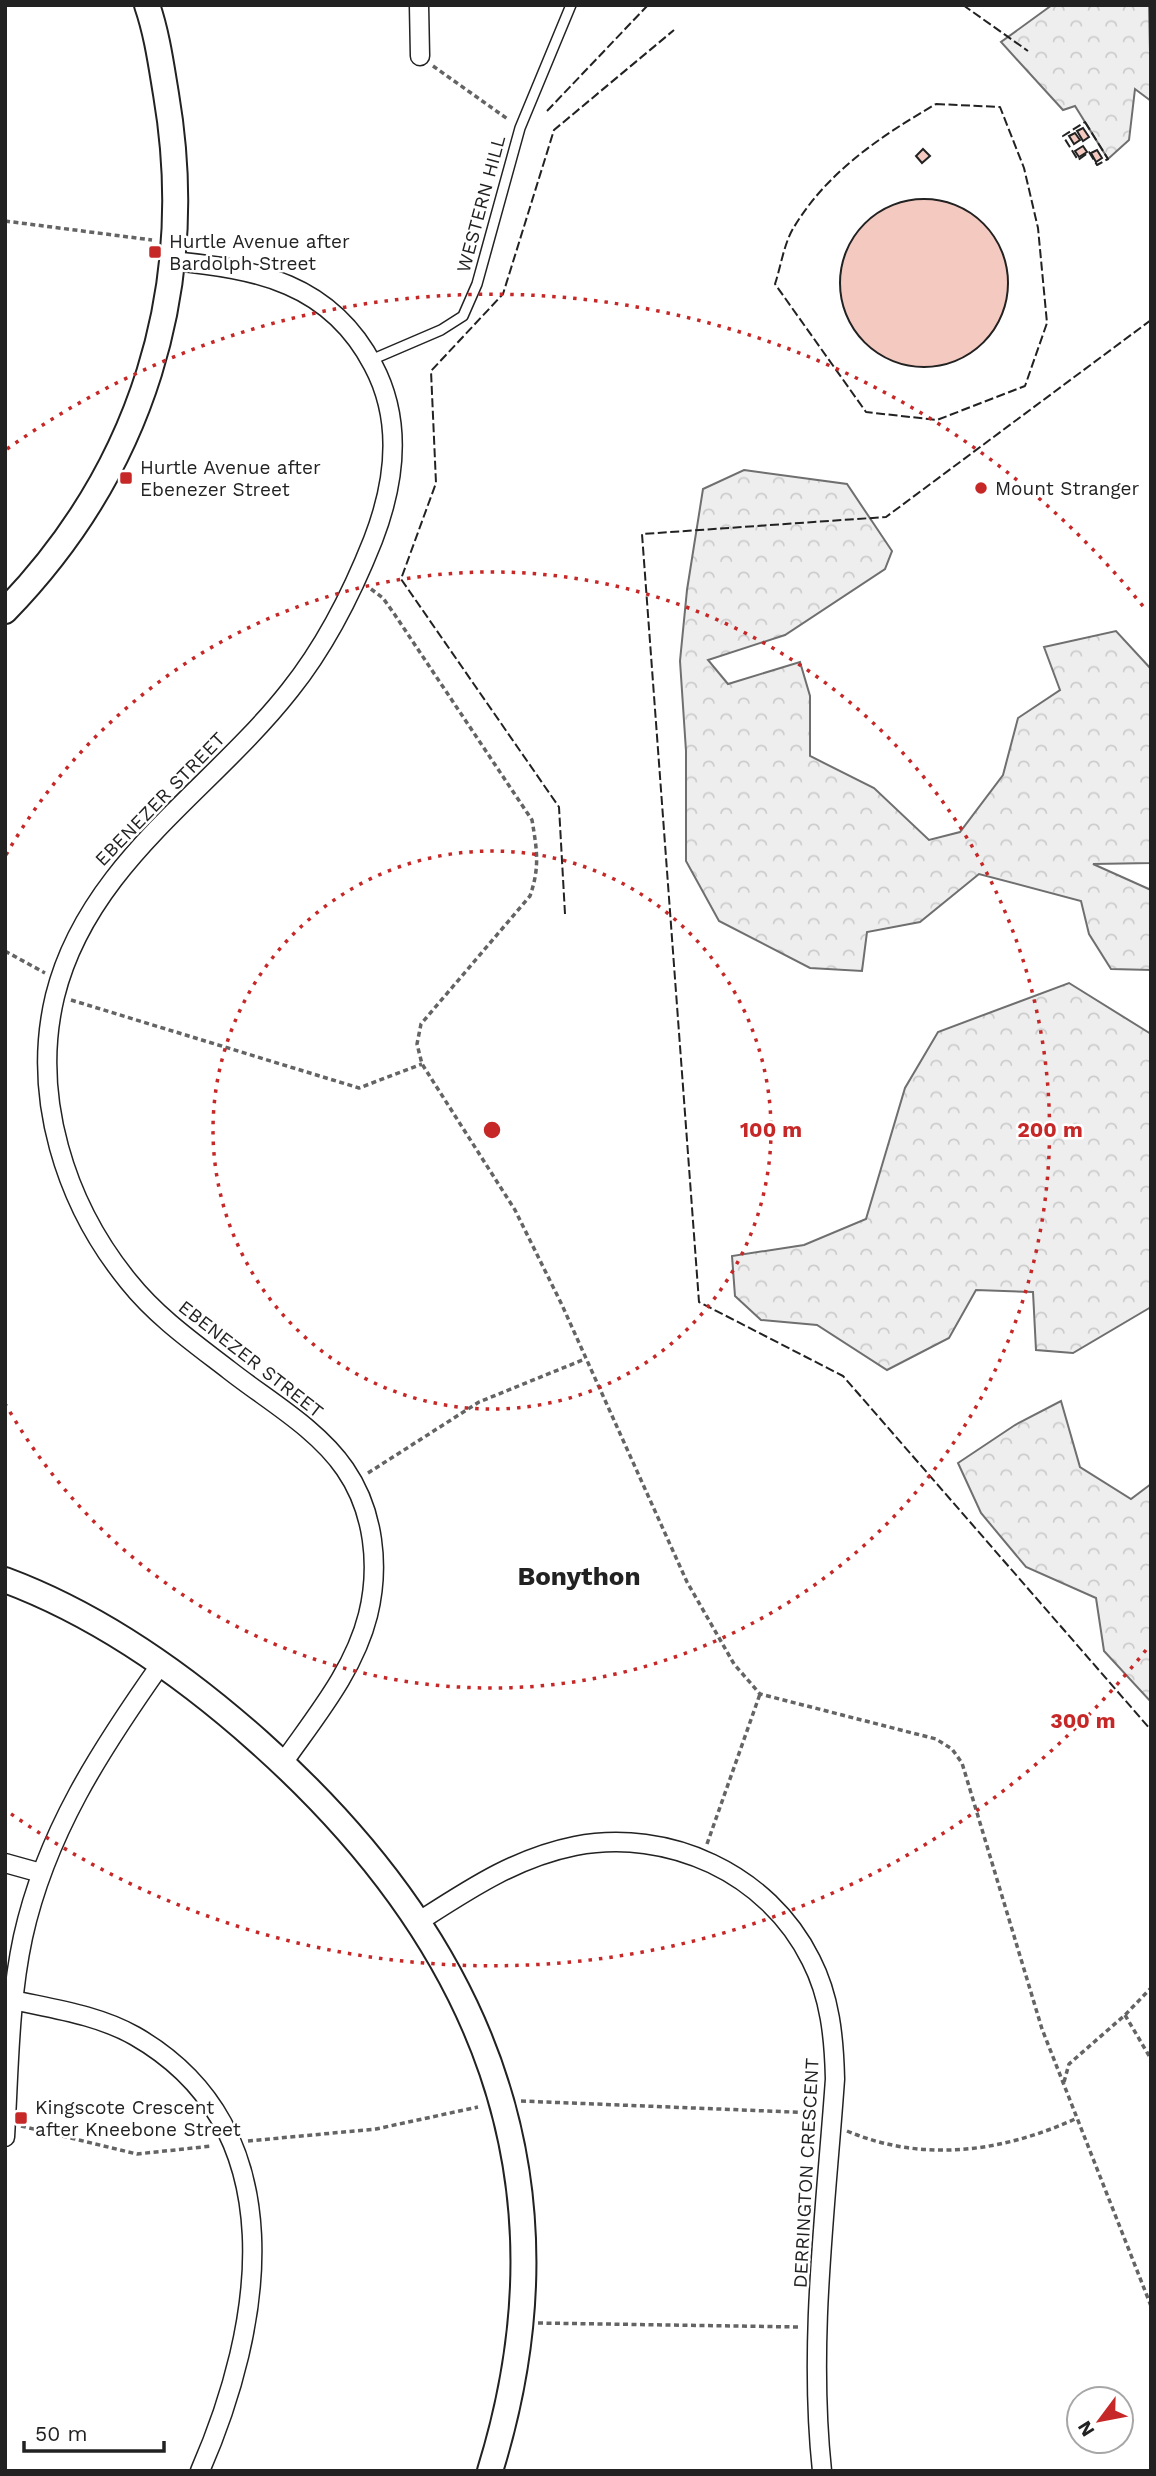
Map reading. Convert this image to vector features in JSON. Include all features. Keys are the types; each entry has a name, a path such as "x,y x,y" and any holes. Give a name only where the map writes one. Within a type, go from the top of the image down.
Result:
{"street":[{"path":"5,611 64,544 114,464 149,380 163,322 175,230 171,120 147,5"},
{"path":"419,5 420,56"},
{"name":"EBENEZER STREET","path":"172,261 251,271 307,293 338,316 363,345 387,397 393,454 385,504 356,582 342,611 289,692 241,746 132,853 111,880 77,936 55,995 49,1025 47,1084 54,1133 81,1206 108,1255 131,1285 172,1325 319,1440 344,1468 362,1500 372,1537 374,1576 368,1616 344,1675 283,1763"},
{"path":"5,1580 86,1617 161,1664 224,1711 283,1763 355,1838 418,1922 447,1967 478,2028 504,2102 521,2196 524,2231 521,2321 513,2376 490,2471"},
{"path":"5,2137 13,2000 23,1937 41,1873 77,1791 161,1664"},
{"name":"DERRINGTON CRESCENT","path":"418,1922 502,1870 575,1846 612,1842 648,1844 702,1858 743,1880 767,1902 799,1939 811,1960 827,2001 834,2039 832,2125 816,2347 816,2415 822,2471"},
{"path":"5,1863 41,1873"},
{"path":"13,2000 73,2012 115,2026 144,2042 186,2073 213,2105 233,2143 246,2180 252,2222 248,2307 227,2403 200,2471"}],"lane":[{"name":"WESTERN HILL","path":"371,360 441,330 463,316 477,284 520,128 571,5"}],"path":[{"path":"420,56 520,128"},
{"path":"5,220 158,241 175,230"},
{"path":"356,582 383,598 395,615 532,820 537,848 538,872 530,896 421,1024 416,1044 422,1064 515,1210 687,1582 734,1664 760,1694 936,1739 952,1749 962,1763 1042,2029 1075,2119 1151,2306"},
{"path":"5,951 49,976 53,967"},
{"path":"55,995 359,1088 422,1064"},
{"path":"352,1483 479,1402 585,1359"},
{"path":"702,1858 760,1694"},
{"path":"1063,2086 1069,2064 1125,2015 1151,1987"},
{"path":"1125,2015 1151,2059"},
{"path":"6,2123 74,2136 142,2155 376,2129 504,2102 820,2113 832,2125"},
{"path":"857,2135 919,2151 967,2150 1032,2138 1075,2119"},
{"path":"521,2321 805,2327 805,2336"}],"green space":[{"path":"1052,5 1149,5 1151,101 1135,89 1129,140 1108,159 1075,106 1063,110 1001,42"},
{"path":"744,470 847,484 892,551 885,569 785,635 708,660 728,684 800,662 810,696 810,756 874,788 929,840 960,832 1003,775 1018,718 1060,690 1044,647 1116,631 1151,669 1151,863 1093,864 1151,890 1151,970 1111,969 1089,934 1081,901 979,874 920,922 867,932 862,971 810,968 719,921 686,861 686,751 680,661 687,590 703,489"},
{"path":"1069,983 1151,1034 1151,1307 1073,1353 1036,1350 1033,1292 976,1290 949,1338 887,1370 817,1325 761,1320 735,1296 732,1256 804,1245 866,1219 905,1088 938,1032"},
{"path":"1061,1401 1080,1467 1131,1499 1151,1484 1151,1702 1104,1651 1096,1598 1026,1567 981,1513 958,1463 1015,1425"}],"building":[{"path":"1083,128 1089,137 1083,141 1077,131"},
{"path":"1075,133 1080,140 1074,144 1069,136"},
{"path":"1083,146 1087,152 1079,157 1075,151"},
{"path":"923,149 930,156 922,163 916,156"},
{"path":"1097,150 1102,158 1096,162 1091,153"},
{"path":"924,199 956,206 983,224 1001,251 1008,283 1001,315 983,342 956,360 924,367 892,360 865,342 847,315 840,283 847,251 865,224 892,206"}],"fence":[{"path":"547,111 648,5"},
{"path":"963,5 1028,51"},
{"path":"565,914 559,807 401,579 436,483 431,371 503,294 554,130 674,30"},
{"path":"936,104 1000,107 1024,168 1038,228 1047,323 1025,386 937,420 866,412 775,284 785,247 794,227 823,189 857,156 936,104"},
{"path":"1085,122 1108,159 1097,165 1089,152 1078,160 1063,136 1085,122"},
{"path":"1151,320 886,517 642,534 699,1302 843,1376 1151,1730"}],"place":[{"name":"Hurtle Avenue after Bardolph Street","path":"155,252"},
{"name":"Hurtle Avenue after Ebenezer Street","path":"126,478"},
{"name":"Mount Stranger","path":"981,488"},
{"name":"Kingscote Crescent after Kneebone Street","path":"21,2118"}],"district":[{"name":"Bonython","path":"579,1576"}]}
